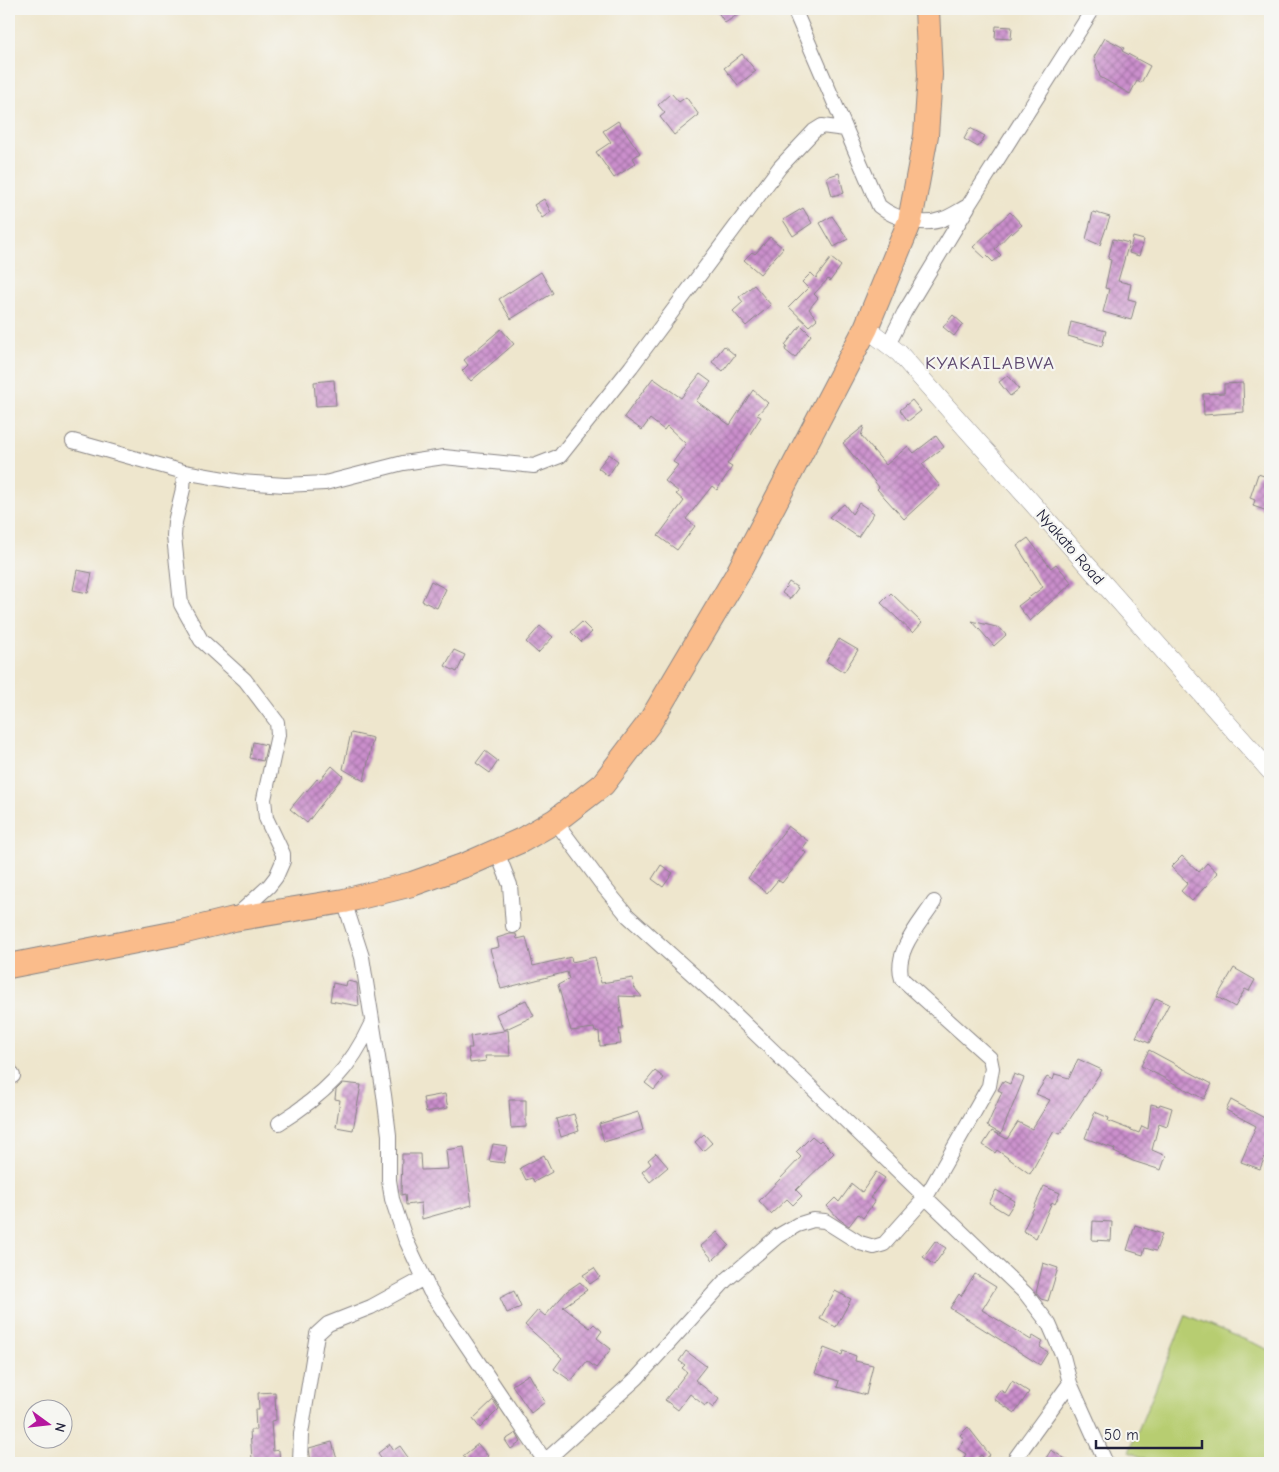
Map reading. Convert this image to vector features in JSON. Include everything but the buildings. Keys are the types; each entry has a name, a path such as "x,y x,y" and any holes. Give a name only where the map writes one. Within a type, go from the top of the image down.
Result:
{"highway":[{"path":"9,966 182,932 234,919 344,901 412,884 497,852 555,820 603,784 650,722 737,575 866,328 910,221 926,135 930,75 927,9"}],"street":[{"path":"794,9 880,206 890,214 910,221 943,220 968,206"},
{"path":"888,344 904,313 968,206 1093,9"},
{"path":"73,441 184,472 240,482 285,485 325,483 403,463 444,457 534,466 560,456 631,367 780,167 814,131 822,126 845,129"},
{"name":"Nyakato Road","path":"866,328 899,353 1270,771"},
{"path":"184,472 183,489 175,522 174,536 181,604 201,640 245,680 277,722 278,735 264,799 266,818 283,854 283,861 276,877 269,886 234,919"},
{"path":"555,820 604,887 628,916 710,990 1026,1294 1049,1324 1063,1356 1070,1383 1106,1463"},
{"path":"497,852 510,885 513,926"},
{"path":"344,901 362,957 389,1135 388,1180 392,1199 405,1238 430,1291 544,1462 637,1378 725,1281 778,1236 797,1225 819,1220 825,1221 860,1243 874,1247 879,1246 884,1244 926,1197 989,1086 992,1068 990,1058 902,978 899,970 902,953 934,902"},
{"path":"279,1123 314,1100 346,1068 372,1022"},
{"path":"300,1463 301,1434 317,1334 328,1324 370,1307 424,1278"},
{"path":"1012,1463 1070,1383"}],"green space":[{"path":"1186,1315 1270,1350 1270,1463 1156,1463 1129,1452"}],"district":[{"name":"KYAKAILABWA","path":"990,363"}]}
